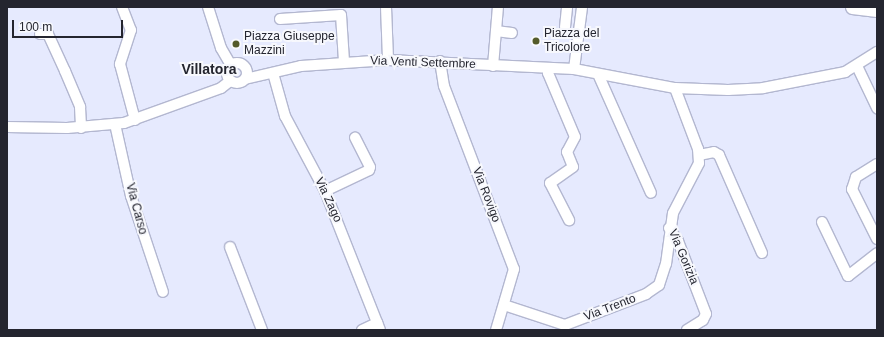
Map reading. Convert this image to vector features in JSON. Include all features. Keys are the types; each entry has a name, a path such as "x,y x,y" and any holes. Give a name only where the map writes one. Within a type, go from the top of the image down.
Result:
{"main road":[{"path":"852,7 877,10"}],"street":[{"path":"122,7 131,30 120,64 135,120"},
{"path":"208,7 222,48 231,65"},
{"path":"386,7 388,60"},
{"path":"493,66 498,7"},
{"path":"565,27 567,7"},
{"path":"574,70 582,7"},
{"path":"280,19 341,15 344,61"},
{"path":"496,31 512,33"},
{"path":"40,34 48,34 65,71 80,107 81,128"},
{"name":"Via Venti Settembre","path":"273,72 344,61 440,61 493,66 574,70 675,88 728,90 763,88 820,78 857,66 877,52"},
{"name":"Via Rovigo","path":"440,61 444,86 514,269 496,330"},
{"path":"230,81 227,73 231,65 237,63 253,71 273,72"},
{"path":"857,66 877,108"},
{"path":"245,68 245,79"},
{"path":"548,68 575,137 568,152 573,167 550,182 569,220"},
{"path":"7,127 81,128 135,120 221,88 230,81 240,83 245,79 273,72"},
{"name":"Via Zago","path":"273,72 288,123 325,191 379,327"},
{"path":"598,74 651,193"},
{"path":"675,88 699,155 714,152 719,155 762,253"},
{"name":"Via Carso","path":"115,124 131,196 163,292"},
{"path":"325,191 369,170 370,167 355,138"},
{"name":"Via Gorizia","path":"687,330 703,320 706,314 678,241 669,228 678,202 695,174 699,155"},
{"path":"877,164 856,177 852,189 877,239"},
{"path":"822,222 848,276 877,253"},
{"name":"Via Trento","path":"504,305 565,325 646,294 659,285 666,264 669,228"},
{"path":"230,247 262,330"},
{"path":"362,330 379,327"}],"place":[{"name":"Piazza del Tricolore","path":"536,41"},
{"name":"Piazza Giuseppe Mazzini","path":"236,44"}],"district":[{"name":"Villatora","path":"209,69"}]}
